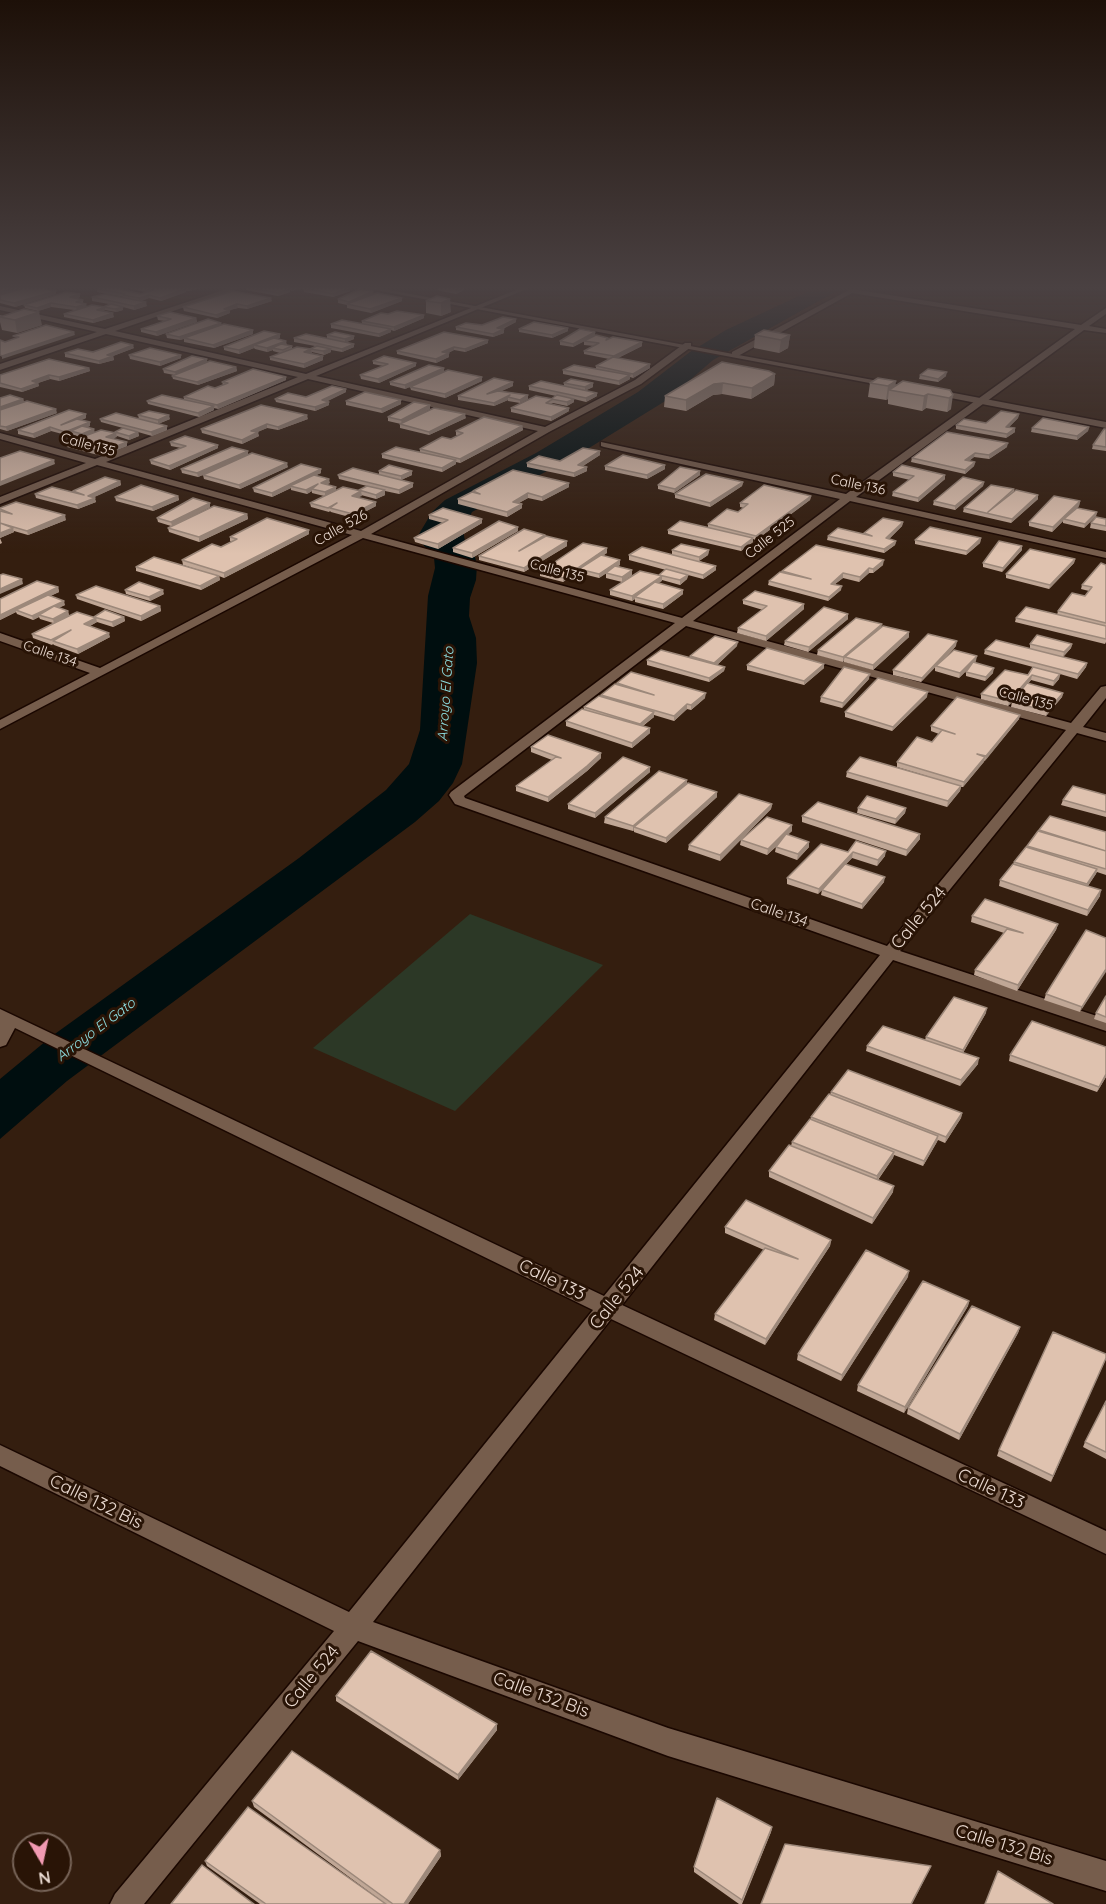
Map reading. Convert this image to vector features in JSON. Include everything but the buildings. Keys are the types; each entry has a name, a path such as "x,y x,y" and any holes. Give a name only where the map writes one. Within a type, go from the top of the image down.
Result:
{"street":[{"path":"0,501 307,377 546,429"},
{"name":"Calle 526","path":"0,725 361,535 546,429 645,377"},
{"path":"853,377 911,388"},
{"name":"Calle 525","path":"456,795 848,498 1015,377"},
{"path":"922,390 1106,425"},
{"name":"Calle 135","path":"0,436 1106,737"},
{"name":"Calle 136","path":"604,444 1106,555"},
{"name":"Calle 134","path":"0,637 100,672"},
{"name":"Calle 524","path":"124,1904 353,1627 890,953 1106,690"},
{"name":"Calle 134","path":"456,795 460,801 890,953 1106,1025"},
{"path":"0,1041 11,1020"},
{"name":"Calle 133","path":"11,1020 609,1308 1106,1543"},
{"name":"Calle 132 Bis","path":"0,1455 353,1627 668,1742 1106,1876"}],"green space":[{"path":"470,914 603,965 455,1111 313,1048"}],"water":[{"name":"Arroyo El Gato","path":"658,377 694,377 667,400 589,448 472,512 463,530 465,541 474,553 477,565 476,580 470,598 469,616 476,638 477,663 462,764 453,783 439,801 415,822 67,1081 0,1139 0,1079 52,1036 299,858 386,790 409,764 420,730 428,596 435,568 434,558 421,542 419,534 432,512 445,500 536,453 638,392"}]}
